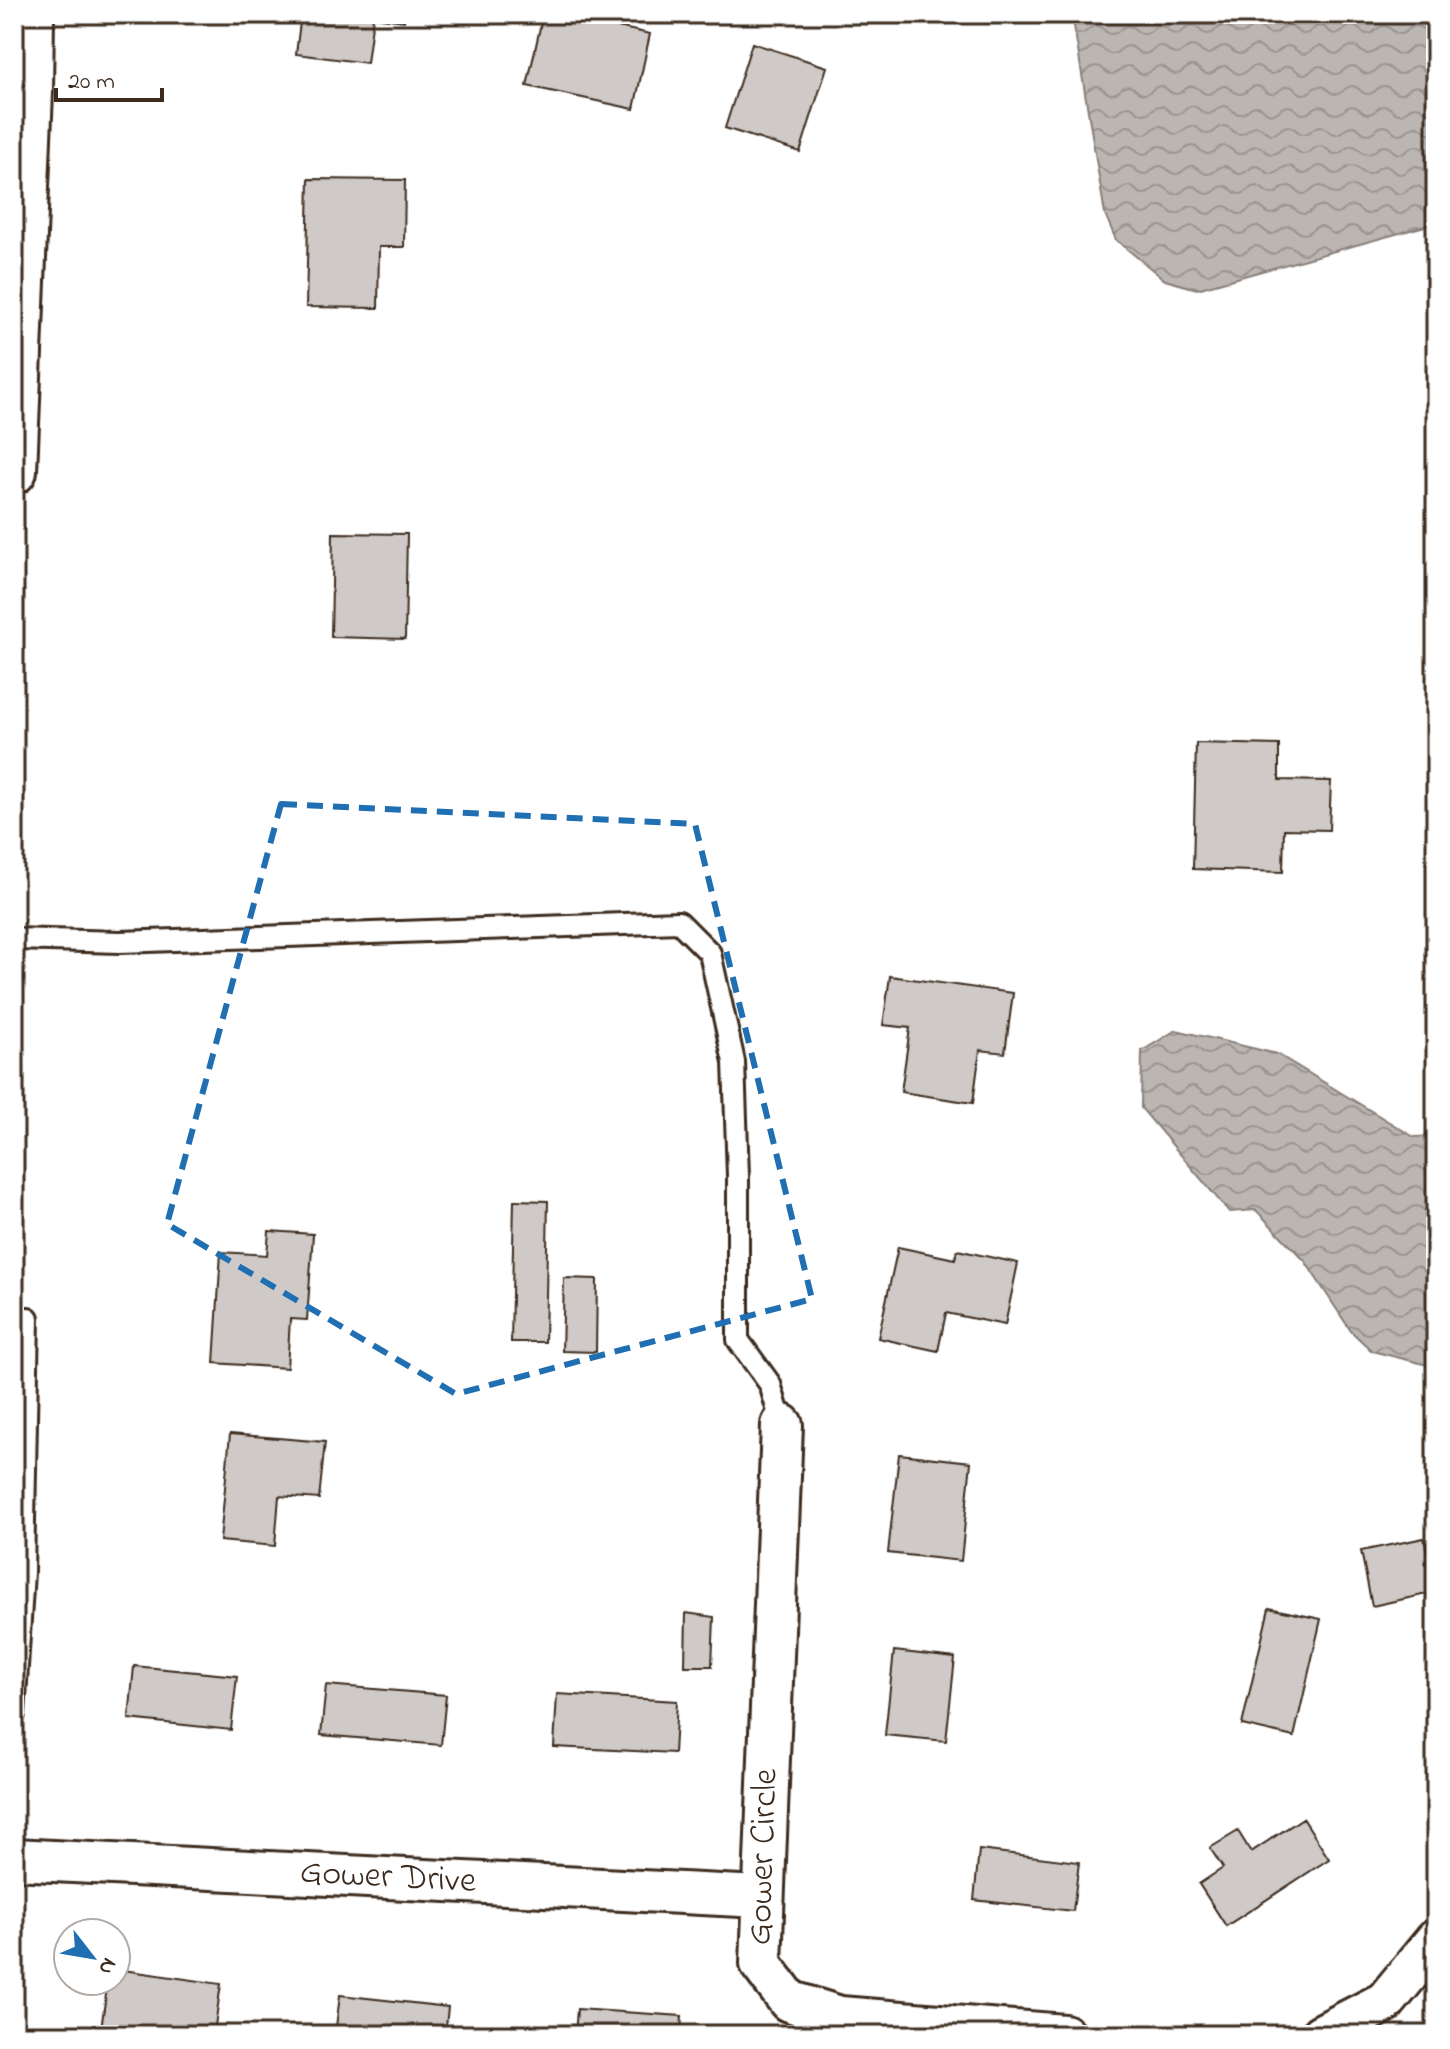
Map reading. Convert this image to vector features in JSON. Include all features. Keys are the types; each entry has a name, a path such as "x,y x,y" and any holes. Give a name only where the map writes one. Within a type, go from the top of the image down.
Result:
{"street":[{"path":"14,471 22,96 31,14"},
{"name":"Gower Circle","path":"782,1425 761,1897 761,1964 789,2001 840,2017 1064,2035"},
{"name":"Gower Drive","path":"14,1859 761,1897"},
{"path":"1321,2035 1385,2002 1436,1940"}],"lane":[{"path":"14,939 120,942 679,922 710,953 734,1062 738,1340 770,1384 782,1425"},
{"path":"14,1714 23,1572 28,1318"}],"highlighted area":[{"path":"281,804 695,824 812,1299 456,1394 167,1224"}],"water":[{"path":"1072,14 1432,14 1436,23 1436,223 1197,289 1165,280 1116,240 1105,214"},
{"path":"1176,1030 1277,1054 1414,1137 1436,1136 1436,1367 1372,1351 1351,1331 1305,1261 1256,1210 1229,1212 1141,1108 1142,1051"}],"building":[{"path":"301,14 405,14 404,21 373,17 367,63 296,54"},
{"path":"543,14 591,14 590,21 650,34 634,109 527,86"},
{"path":"752,43 827,67 800,152 725,128"},
{"path":"309,179 405,180 404,247 379,247 378,308 306,307"},
{"path":"333,533 407,534 405,639 331,637"},
{"path":"1196,743 1279,745 1279,780 1331,781 1329,830 1284,829 1283,872 1193,869"},
{"path":"890,976 1013,993 1005,1053 980,1050 973,1103 901,1092 910,1028 883,1025"},
{"path":"514,1200 548,1201 545,1342 511,1342"},
{"path":"269,1231 313,1234 307,1320 290,1319 287,1368 214,1363 221,1252 267,1255"},
{"path":"898,1247 955,1259 957,1250 1018,1263 1005,1325 946,1313 938,1351 878,1338"},
{"path":"564,1278 597,1279 596,1352 562,1351"},
{"path":"230,1434 325,1442 319,1499 279,1496 275,1546 220,1541"},
{"path":"899,1454 971,1462 961,1561 888,1553"},
{"path":"1424,1538 1436,1592 1372,1606 1361,1551"},
{"path":"1269,1608 1321,1619 1294,1737 1242,1725"},
{"path":"686,1613 714,1617 712,1666 685,1666"},
{"path":"894,1651 955,1658 946,1741 885,1735"},
{"path":"134,1666 237,1676 231,1730 129,1719"},
{"path":"326,1685 446,1695 441,1745 321,1735"},
{"path":"557,1694 677,1701 674,1753 554,1747"},
{"path":"1303,1818 1329,1859 1226,1926 1199,1884 1223,1868 1210,1848 1238,1831 1251,1852"},
{"path":"979,1850 1079,1862 1073,1911 974,1900"},
{"path":"132,1971 221,1984 214,2033 159,2026 158,2035 100,2035 106,1997 132,1997"},
{"path":"340,1995 448,2007 445,2035 335,2035"},
{"path":"577,2009 682,2016 681,2035 575,2035"}]}
